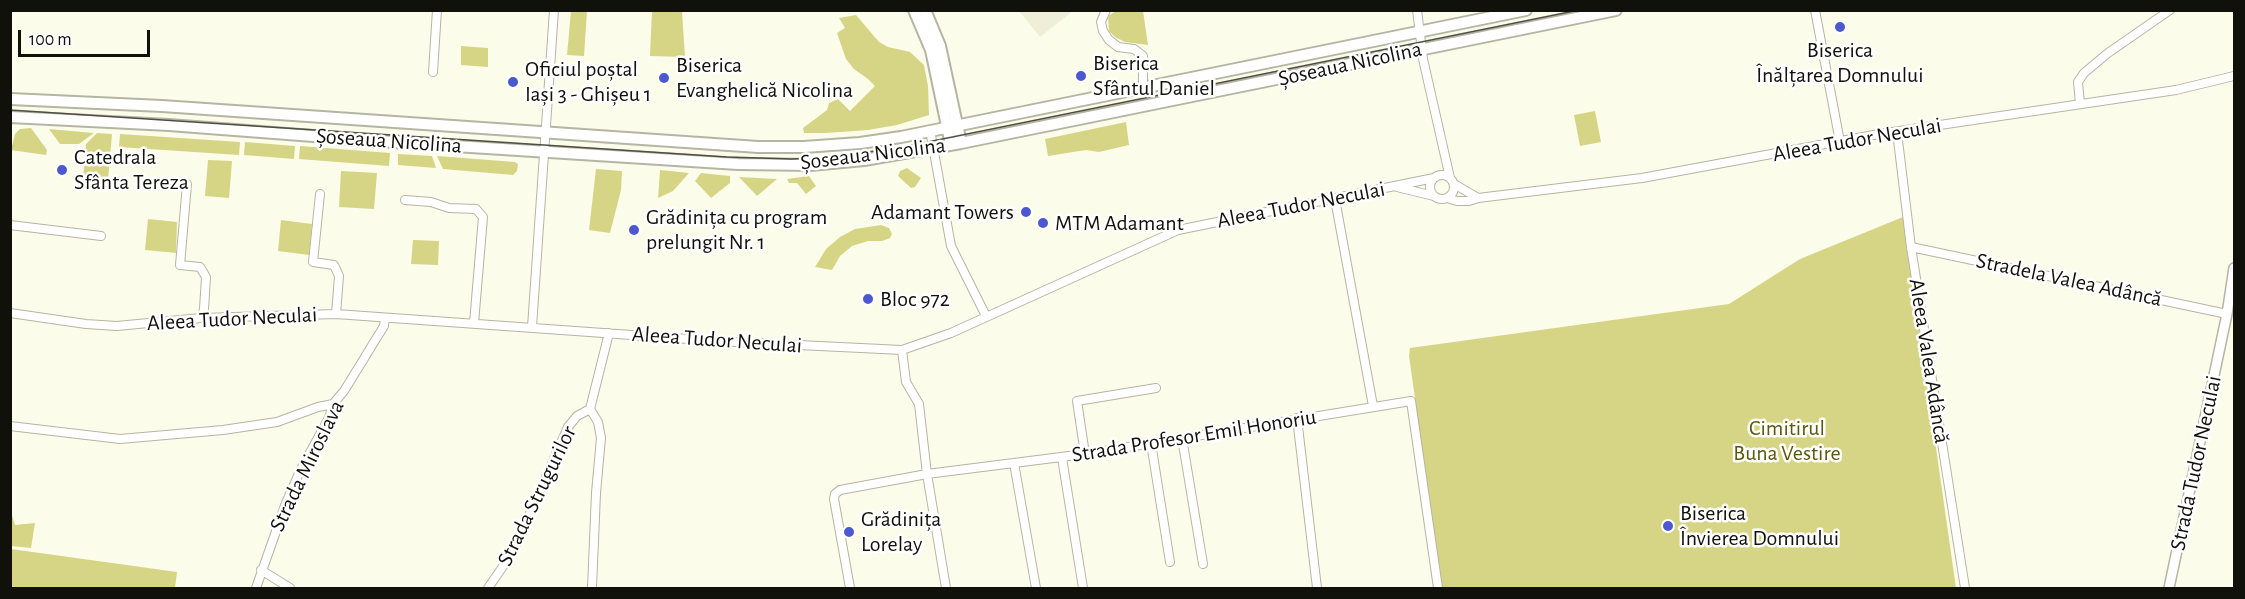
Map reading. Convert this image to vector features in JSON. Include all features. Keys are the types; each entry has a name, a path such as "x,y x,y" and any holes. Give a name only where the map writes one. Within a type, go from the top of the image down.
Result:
{"main road":[{"path":"914,10 931,50 953,126"},
{"path":"925,10 940,46 956,144"},
{"name":"Șoseaua Nicolina","path":"10,99 162,106 784,148 860,143 953,126 1526,10"},
{"name":"Șoseaua Nicolina","path":"10,117 169,125 738,164 803,165 864,160 956,144 1616,10"}],"street":[{"path":"433,72 437,10"},
{"path":"532,327 555,10"},
{"path":"1106,10 1101,22 1103,31 1109,40 1118,47 1134,49 1143,56 1143,88"},
{"path":"1417,10 1422,50 1454,191 1447,198"},
{"path":"1815,10 1840,142"},
{"path":"2080,104 2078,82 2084,73 2108,53 2170,10"},
{"name":"Aleea Tudor Neculai","path":"1395,187 1457,201 1642,178 1897,132 2176,90 2235,76"},
{"path":"930,130 951,246 986,316"},
{"name":"Aleea Valea Adâncă","path":"1897,132 1911,247 1965,588"},
{"path":"1434,196 1430,187 1446,156"},
{"name":"Aleea Tudor Neculai","path":"10,313 117,326 201,318 336,314 842,348 902,350 951,333 1178,230 1437,177 1452,181 1478,198"},
{"path":"187,184 180,265 200,267 206,277 204,309 201,318"},
{"path":"320,194 312,262 334,265 339,276 336,314"},
{"path":"1335,199 1373,405"},
{"path":"405,200 431,201 449,208 476,209 483,217 474,323"},
{"path":"10,225 101,236"},
{"name":"Stradela Valea Adâncă","path":"1911,247 2227,314"},
{"name":"Strada Tudor Neculai","path":"2169,588 2235,267"},
{"name":"Strada Miroslava","path":"256,588 286,503 300,471 329,418 333,404 344,391 384,326 386,318"},
{"path":"592,588 601,438 598,422 590,409 609,333"},
{"path":"902,350 906,382 919,404 927,474 946,588"},
{"path":"1085,454 1077,401 1156,388"},
{"name":"Strada Profesor Emil Honoriu","path":"850,588 834,499 837,491 927,474 1062,458 1411,400 1438,588"},
{"path":"10,426 120,439 223,430 277,422 333,404"},
{"name":"Strada Strugurilor","path":"488,588 513,552 568,427 577,416 590,409"},
{"path":"1297,418 1317,588"},
{"path":"1182,438 1203,564"},
{"path":"1151,443 1170,562"},
{"path":"1062,458 1083,588"},
{"path":"1014,463 1036,588"},
{"path":"261,570 290,588"}],"shaded area":[{"path":"1019,11 1073,11 1040,37"}],"green space":[{"path":"571,11 587,11 584,56 567,55"},
{"path":"652,11 682,11 685,57 650,56"},
{"path":"1116,11 1143,11 1148,45 1125,42 1109,31 1108,16"},
{"path":"856,15 879,42 888,47 910,52 924,65 928,86 929,115 897,125 868,130 804,133 803,128 827,110 829,103 838,99 850,111 875,86 854,69 846,59 837,33 845,28 839,18"},
{"path":"461,46 488,48 488,67 461,65"},
{"path":"1595,111 1601,142 1580,146 1574,115"},
{"path":"1126,122 1129,145 1099,152 1086,150 1048,156 1045,139"},
{"path":"31,128 47,150 46,155 11,150 15,134 20,129"},
{"path":"49,129 94,133 79,144 60,144"},
{"path":"97,133 112,134 108,180 83,179 86,144"},
{"path":"120,134 240,142 239,155 119,147"},
{"path":"245,142 295,146 294,159 244,155"},
{"path":"300,146 390,153 389,166 299,159"},
{"path":"398,154 432,156 436,168 398,165"},
{"path":"437,156 515,162 518,164 517,171 513,175 443,169"},
{"path":"208,160 232,161 229,198 205,196"},
{"path":"907,168 921,178 915,187 911,188 898,176 900,171"},
{"path":"596,169 622,171 621,190 610,233 589,230"},
{"path":"660,170 689,173 673,191 658,198"},
{"path":"341,171 377,173 374,209 339,207"},
{"path":"701,173 730,176 730,183 711,198 695,181"},
{"path":"809,176 816,186 806,194 797,183 789,183 787,179"},
{"path":"739,177 777,179 757,196"},
{"name":"Cimitirul Buna Vestire","path":"1903,217 1956,588 1442,588 1409,356 1410,348 1729,304 1800,259"},
{"path":"148,219 177,222 176,253 145,250"},
{"path":"281,220 312,224 309,255 278,251"},
{"path":"881,225 889,228 892,234 890,238 852,246 840,256 832,270 815,267 826,249 840,237 855,229"},
{"path":"413,240 439,241 438,265 411,264"},
{"path":"11,512 15,525 35,523 31,548 11,546"},
{"path":"11,549 177,572 175,588 11,588"}],"tram line":[{"path":"10,110 727,157 792,159 832,157 903,147 1579,10"}],"place":[{"name":"Biserica Înălțarea Domnului","path":"1840,27"},
{"name":"Biserica Sfântul Daniel","path":"1081,76"},
{"name":"Biserica Evanghelică Nicolina","path":"664,78"},
{"name":"Oficiul poștal Iași 3 - Ghișeu 1","path":"513,82"},
{"name":"Catedrala Sfânta Tereza","path":"62,170"},
{"name":"Adamant Towers","path":"1026,212"},
{"name":"MTM Adamant","path":"1043,223"},
{"name":"Grădinița cu program prelungit Nr. 1","path":"634,230"},
{"name":"Bloc 972","path":"868,299"},
{"name":"Biserica Învierea Domnului","path":"1668,526"},
{"name":"Grădinița Lorelay","path":"849,532"}]}
